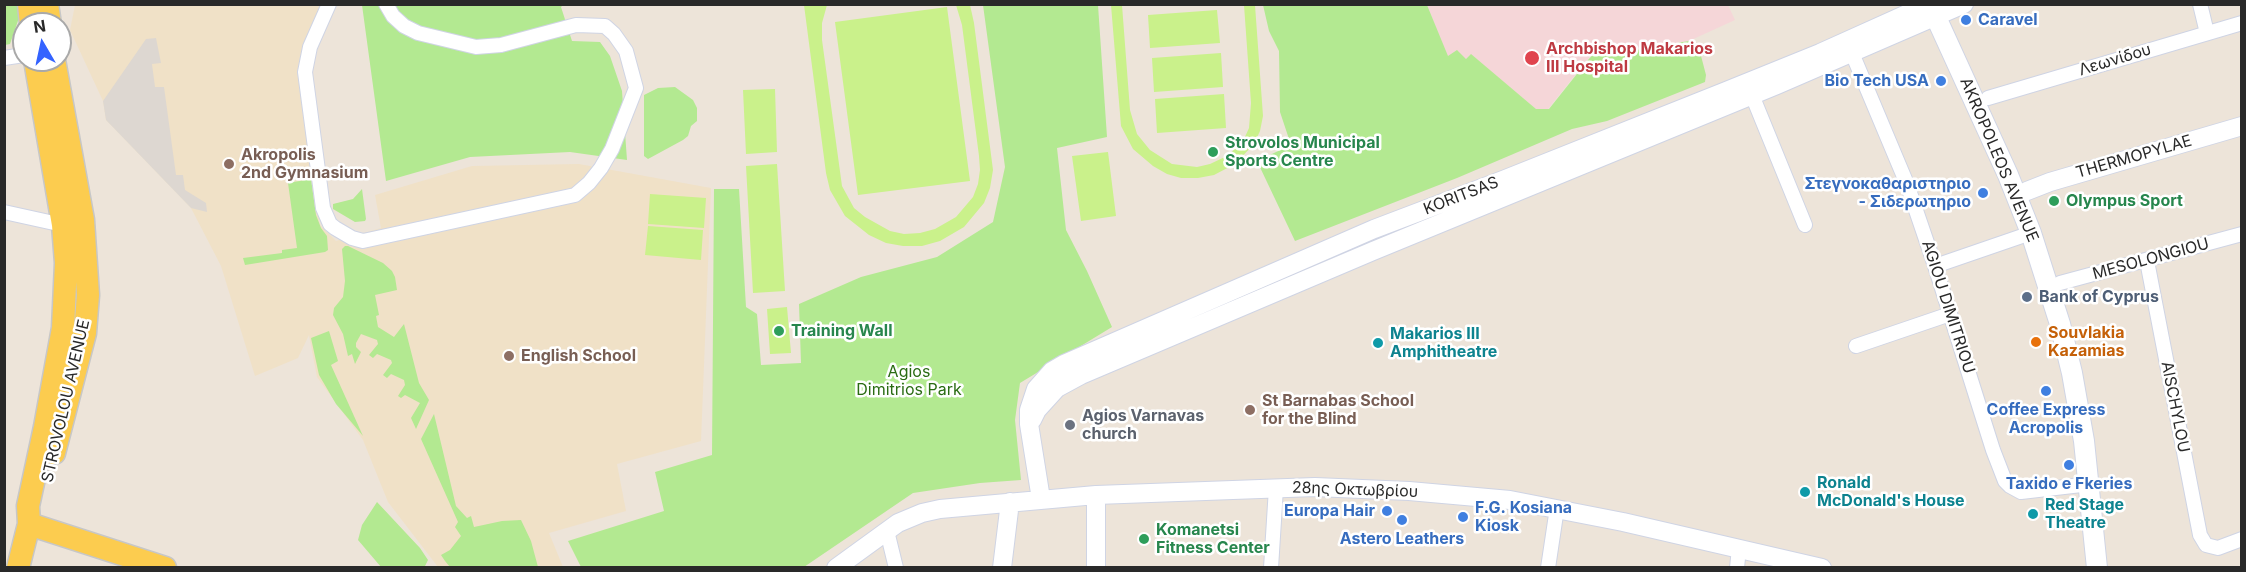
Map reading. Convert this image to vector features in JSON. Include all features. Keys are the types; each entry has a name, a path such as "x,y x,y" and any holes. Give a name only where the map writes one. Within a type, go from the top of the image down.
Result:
{"main road":[{"name":"AKROPOLEOS AVENUE","path":"1942,8 1988,98 2027,191 2060,284 2086,393 2110,567"},
{"name":"AKROPOLEOS AVENUE","path":"1942,8 2031,233 2060,324 2070,363 2090,484 2097,567"},
{"name":"STROVOLOU AVENUE","path":"18,567 29,524 28,506 63,328 66,263 63,225 37,72"},
{"name":"STROVOLOU AVENUE","path":"29,524 40,508 86,333 88,296 83,220 56,72"},
{"path":"63,328 86,333"},
{"path":"29,524 165,567"}],"street":[{"path":"329,4 310,47 305,72 323,208 330,224 335,228 352,238 363,241 575,195 602,168 622,126 636,88 626,51 605,26 576,25 501,45 476,47 418,33 404,26 393,16 386,4"},
{"path":"2200,4 2207,33"},
{"name":"KORITSAS","path":"1029,424 1057,388 1081,375 1556,181 1852,53 1942,8"},
{"name":"KORITSAS","path":"1041,499 1029,424 1032,399 1043,380 1058,367 1084,353 1374,229 1820,53 1942,8"},
{"name":"Λεωνίδου","path":"1988,98 2241,23"},
{"name":"AGIOU DIMITRIOU","path":"1852,53 1907,184 2005,481 2021,492 2090,484"},
{"path":"1752,95 1804,225"},
{"name":"THERMOPYLAE","path":"2027,191 2050,182 2241,126"},
{"path":"4,212 63,225"},
{"path":"1935,266 2031,233"},
{"name":"MESOLONGIOU","path":"2060,284 2241,234"},
{"name":"AISCHYLOU","path":"2147,261 2200,535 2206,545 2212,547 2223,547 2241,539"},
{"path":"1856,346 1950,314"},
{"name":"28ης Οκτωβρίου","path":"836,567 898,523 922,513 962,506 1096,495 1315,487 1409,490 1498,498 1557,508 1822,567"},
{"path":"1271,567 1276,488"},
{"path":"1096,495 1096,567"},
{"path":"1002,567 1010,502"},
{"path":"1548,567 1557,508"},
{"path":"887,531 896,567"},
{"path":"1737,567 1739,548"}],"shaded area":[{"name":"English School","path":"75,5 324,5 297,71 320,225 336,241 381,228 375,195 472,166 579,164 711,188 701,441 617,464 626,511 549,533 563,567 438,567 388,502 363,440 317,377 309,335 298,358 255,376 221,266 191,208 106,120 103,101 72,34"},
{"name":"Archbishop Makarios III Hospital","path":"1427,5 1728,5 1735,20 1689,41 1666,46 1629,51 1618,50 1605,43 1587,60 1548,109 1536,109 1471,55 1466,59 1448,57"},
{"path":"156,38 161,63 152,64 155,87 164,87 176,175 183,175 185,190 206,203 207,212 191,208 106,120 103,101 146,39"}],"green space":[{"path":"5,5 21,5 21,12 12,12 12,38 10,44 5,45"},
{"path":"362,5 563,5 561,7 572,41 600,42 610,56 622,91 627,160 570,152 470,157 386,181"},
{"path":"804,5 827,5 822,23 822,40 842,186 854,208 865,217 890,231 904,234 935,229 956,217 973,197 978,184 979,156 962,25 956,5 970,5 993,170 990,188 984,203 964,227 940,241 922,246 903,246 886,243 869,235 845,216 830,190 826,173"},
{"name":"Agios Dimitrios Park","path":"983,5 1098,5 1107,137 1057,148 1066,230 1112,327 1020,383 1015,420 1021,480 980,483 913,493 804,567 581,567 568,541 664,511 655,472 712,455 714,189 739,189 746,307 757,314 761,365 801,363 799,304 861,277 937,257 993,222 1005,167"},
{"path":"1111,5 1122,5 1130,110 1137,134 1150,150 1172,164 1197,167 1229,155 1244,139 1249,128 1251,103 1244,5 1255,5 1263,116 1254,144 1235,164 1214,175 1181,178 1167,174 1153,166 1133,149 1121,126"},
{"path":"1263,5 1427,5 1448,56 1457,50 1466,59 1471,54 1536,109 1549,109 1604,42 1618,50 1629,51 1689,41 1700,52 1706,75 1705,82 1607,121 1572,129 1457,178 1295,241 1257,161 1291,145 1280,112 1279,51 1269,31"},
{"path":"947,7 970,181 858,195 835,22"},
{"path":"1217,10 1220,43 1150,48 1148,15"},
{"path":"1221,53 1223,87 1154,92 1152,58"},
{"path":"675,87 693,100 697,108 697,121 691,126 688,136 683,140 648,159 644,156 644,95 658,88"},
{"path":"775,89 777,152 746,154 743,90"},
{"path":"1224,94 1226,128 1157,133 1155,99"},
{"path":"1108,152 1116,216 1081,221 1072,156"},
{"path":"777,164 785,291 753,293 746,166"},
{"path":"311,179 316,215 327,236 328,250 245,265 243,258 282,253 282,250 297,248 288,183"},
{"path":"362,189 365,221 355,222 333,209 333,204 353,199"},
{"path":"650,194 706,198 704,228 648,224"},
{"path":"648,226 703,230 701,260 645,255"},
{"path":"345,246 383,263 395,277 397,290 375,295 379,315 376,316 378,327 394,337 404,324 419,383 429,400 416,429 411,418 420,403 405,395 401,398 398,396 405,385 404,380 391,374 387,378 383,375 392,363 391,360 377,354 373,358 369,355 378,344 377,340 361,334 356,347 361,352 355,364 352,354 348,356 343,334 333,315 334,308 343,297 345,281 342,249"},
{"name":"Training Wall","path":"787,307 791,353 770,354 767,309"},
{"path":"329,331 338,361 331,365 363,436 336,404 319,375 311,338"},
{"path":"434,414 456,506 467,518 471,516 474,527 502,521 521,520 531,541 538,567 450,567 445,561 441,555 450,550 461,536 455,527 458,522 421,439"},
{"path":"377,502 420,548 428,560 425,566 427,567 381,567 358,540 362,525"}],"place":[{"name":"Caravel","path":"1966,20"},
{"name":"Archbishop Makarios III Hospital","path":"1532,58"},
{"name":"Bio Tech USA","path":"1941,81"},
{"name":"Strovolos Municipal Sports Centre","path":"1213,152"},
{"name":"Akropolis 2nd Gymnasium","path":"229,164"},
{"name":"Στεγνοκαθαριστηριο - Σιδερωτηριο","path":"1983,193"},
{"name":"Olympus Sport","path":"2054,201"},
{"name":"Bank of Cyprus","path":"2027,297"},
{"name":"Training Wall","path":"779,331"},
{"name":"Souvlakia Kazamias","path":"2036,342"},
{"name":"Makarios III Amphitheatre","path":"1378,343"},
{"name":"English School","path":"509,356"},
{"name":"Coffee Express Acropolis","path":"2046,391"},
{"name":"St Barnabas School for the Blind","path":"1250,410"},
{"name":"Agios Varnavas church","path":"1070,425"},
{"name":"Taxido e Fkeries","path":"2069,465"},
{"name":"Ronald McDonald's House","path":"1805,492"},
{"name":"Europa Hair","path":"1387,511"},
{"name":"Red Stage Theatre","path":"2033,514"},
{"name":"F.G. Kosiana Kiosk","path":"1463,517"},
{"name":"Astero Leathers","path":"1402,520"},
{"name":"Komanetsi Fitness Center","path":"1144,539"}]}
